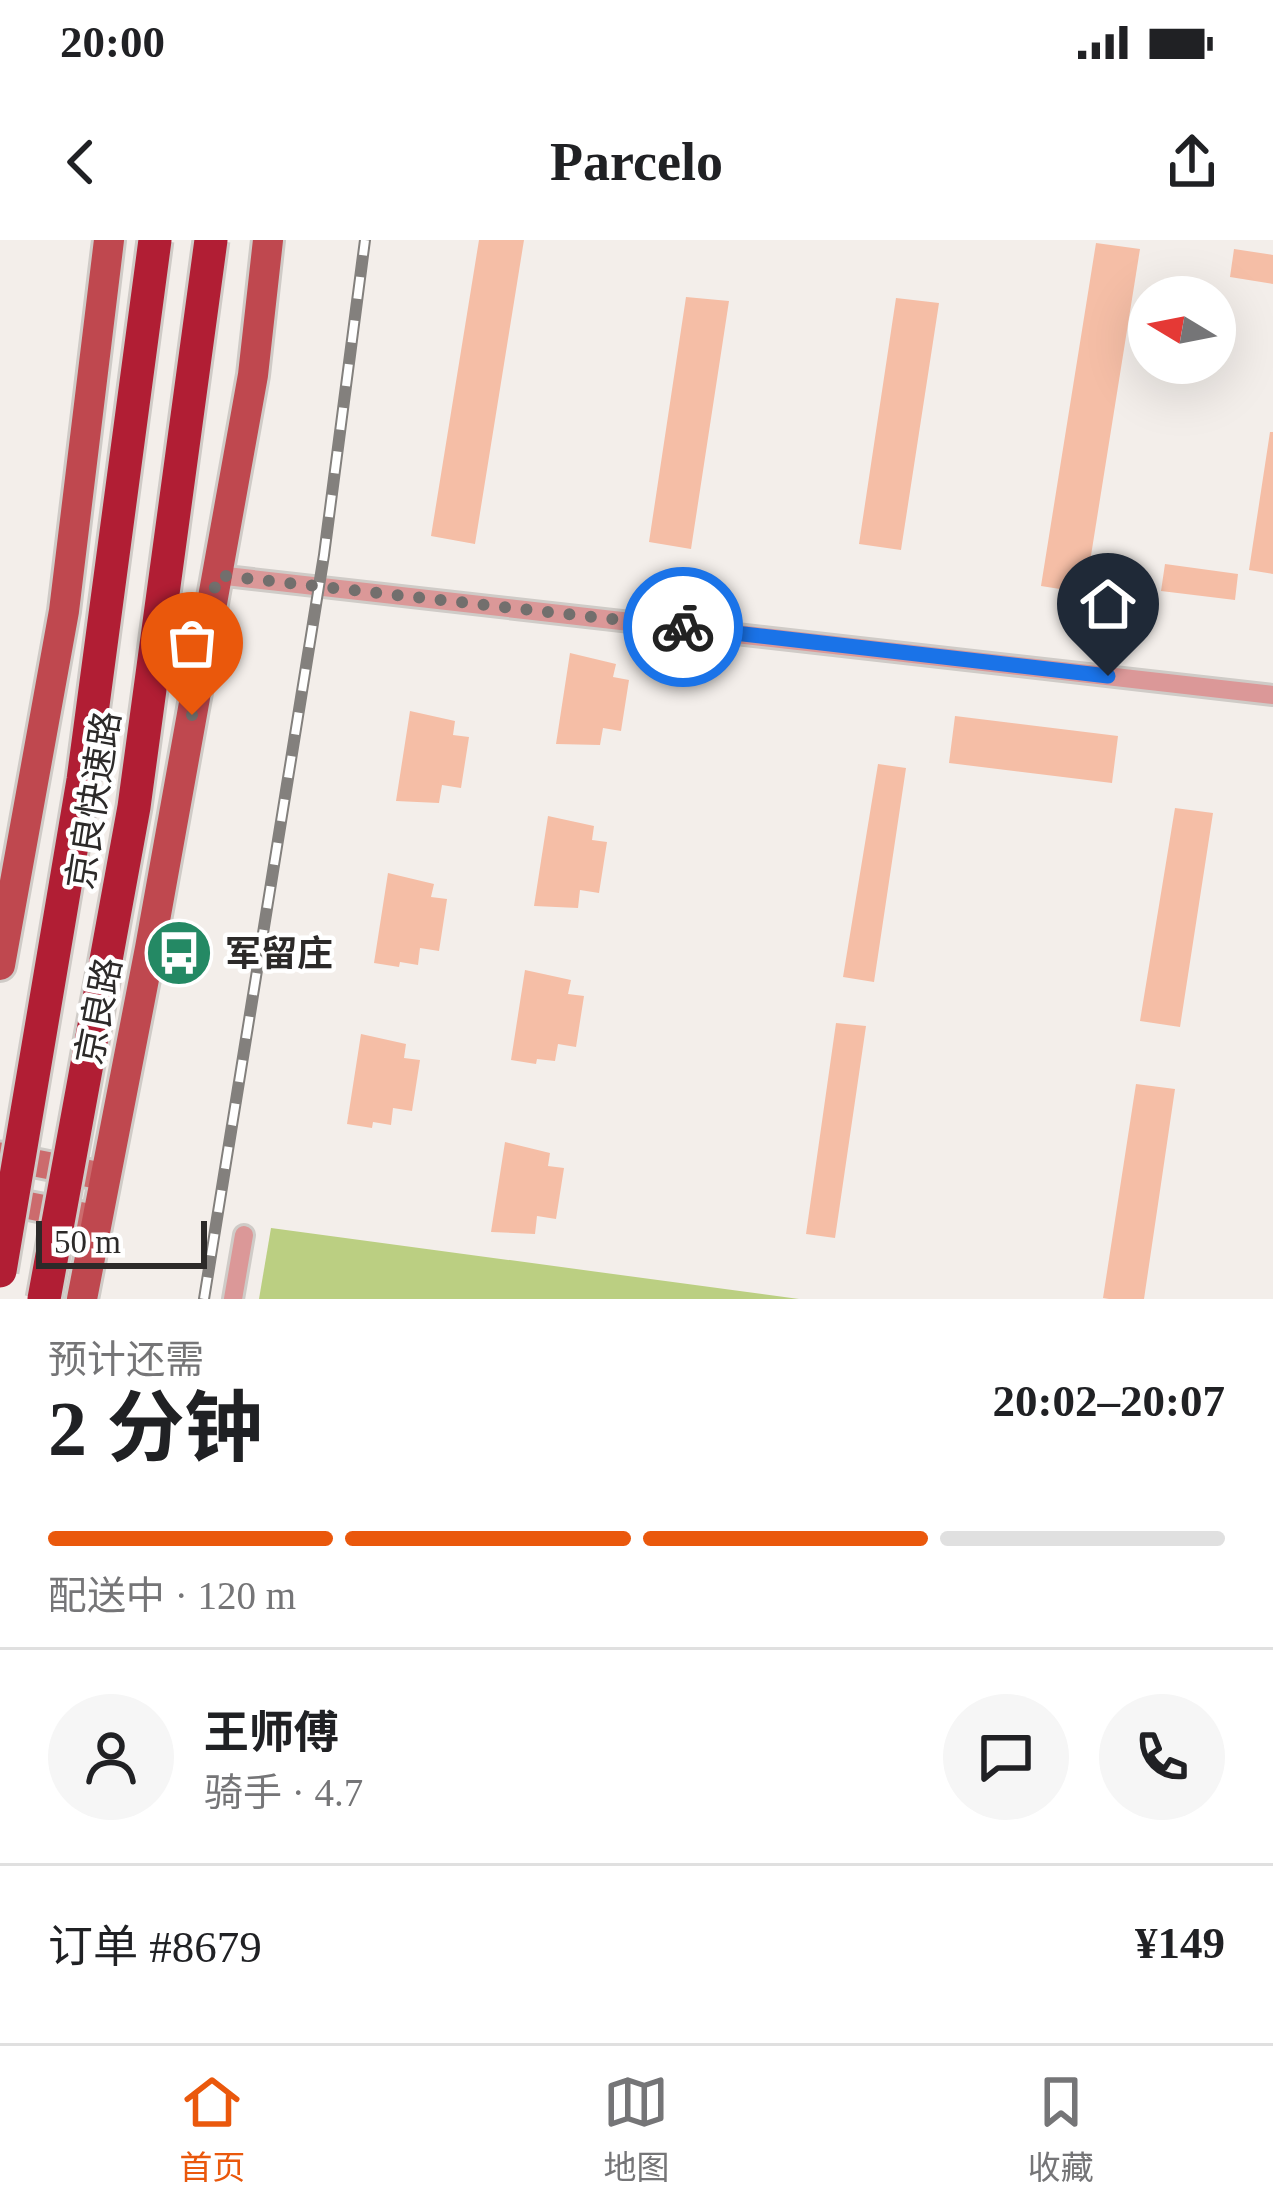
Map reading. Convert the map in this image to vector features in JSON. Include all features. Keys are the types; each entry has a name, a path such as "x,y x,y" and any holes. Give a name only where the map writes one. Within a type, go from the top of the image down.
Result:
{"highway":[{"name":"京良快速路","path":"0,1271 83,780 155,240"},
{"name":"京良快速路","path":"44,1299 134,807 211,240"}],"main road":[{"path":"0,965 64,611 109,240"},
{"name":"京良路","path":"82,1299 253,375 268,240"}],"street":[{"path":"217,575 1273,695"},
{"path":"0,1156 106,1177"},
{"path":"0,1199 98,1219"},
{"path":"232,1299 244,1235"}],"green space":[{"path":"271,1228 799,1299 259,1299"}],"building":[{"path":"479,240 524,240 475,544 431,536"},
{"path":"1096,243 1140,249 1136,276 1128,276 1128,324 1085,593 1041,586"},
{"path":"1234,249 1273,255 1273,284 1230,276"},
{"path":"686,297 729,301 691,549 649,542"},
{"path":"896,298 939,303 901,550 859,544"},
{"path":"1273,432 1273,574 1249,570"},
{"path":"1165,564 1238,574 1235,600 1161,591"},
{"path":"570,653 616,664 613,677 629,680 621,731 603,728 600,745 556,744"},
{"path":"410,711 455,721 453,735 469,737 461,788 442,785 439,803 396,801"},
{"path":"955,716 1118,736 1112,783 949,763"},
{"path":"878,764 906,768 874,982 843,977"},
{"path":"1175,808 1213,813 1180,1027 1140,1021"},
{"path":"548,816 594,826 592,840 607,842 599,893 580,890 578,908 534,906"},
{"path":"388,873 434,884 431,897 447,899 439,951 420,948 418,965 374,963"},
{"path":"525,970 571,980 568,994 584,996 576,1047 558,1044 555,1061 511,1060"},
{"path":"836,1023 866,1026 835,1238 806,1234"},
{"path":"361,1034 406,1044 404,1058 420,1060 412,1111 393,1108 391,1125 347,1124"},
{"path":"1136,1084 1175,1089 1144,1299 1109,1299 1103,1298"},
{"path":"505,1142 550,1153 548,1166 564,1168 556,1219 537,1216 535,1234 491,1232"}],"railway":[{"path":"204,1299 324,555 365,240"}],"way so far":[{"path":"192,715 217,575 683,627"}],"place":[{"name":"军留庄","path":"179,953"}],"route":[{"path":"683,627 1108,676"}]}
